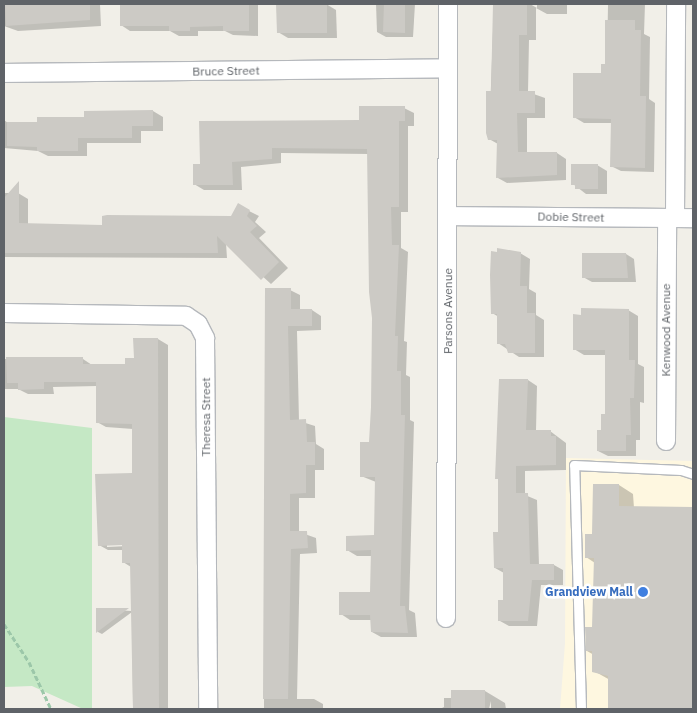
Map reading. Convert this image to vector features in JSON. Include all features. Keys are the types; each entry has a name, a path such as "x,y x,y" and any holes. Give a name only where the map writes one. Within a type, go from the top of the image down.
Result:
{"street":[{"name":"Parsons Avenue","path":"446,618 449,216 448,4"},
{"name":"Kenwood Avenue","path":"666,442 676,4"},
{"name":"Bruce Street","path":"4,73 448,68"},
{"name":"Dobie Street","path":"449,216 693,218"},
{"name":"Theresa Street","path":"4,313 186,316 198,324 205,338 208,709"}],"lane":[{"path":"581,709 574,465 681,470 693,474"}],"path":[{"path":"4,624 29,662 51,709"}],"shaded area":[{"name":"Grandview Mall","path":"566,458 693,461 693,709 560,709 565,643"}],"green space":[{"path":"4,417 92,428 92,709 83,709 32,686 4,687"}],"building":[{"path":"5,4 90,4 90,20 6,26"},
{"path":"120,4 249,4 249,31 223,31 223,26 190,27 190,31 169,31 169,26 120,26"},
{"path":"276,4 327,4 327,33 277,33"},
{"path":"384,4 405,4 405,33 383,32"},
{"path":"493,4 527,4 527,35 519,35 519,91 535,91 535,113 517,113 518,152 557,152 557,175 496,178 497,140 488,140 486,133 486,91 491,91"},
{"path":"605,20 635,20 635,30 641,30 640,96 646,96 645,168 610,167 611,119 573,118 573,73 601,73 601,64 605,64"},
{"path":"359,106 405,106 405,121 399,121 399,207 391,207 392,245 399,245 395,336 398,336 397,371 401,371 401,415 405,415 400,606 405,606 408,633 371,632 370,615 339,615 339,592 370,592 371,550 346,551 346,536 374,535 375,477 360,477 360,442 369,442 371,407 372,318 369,292 367,149 272,148 272,159 232,162 233,185 193,185 193,164 200,164 199,121 359,120"},
{"path":"153,110 153,126 132,126 132,138 78,138 78,151 37,151 37,147 7,146 7,122 37,122 37,117 84,117 84,111"},
{"path":"571,164 598,164 598,189 575,189 575,185 571,185"},
{"path":"19,181 19,223 102,225 102,216 107,215 231,216 238,203 250,210 247,216 257,226 250,232 279,262 261,280 217,236 218,253 4,253 4,198"},
{"path":"497,248 521,252 520,286 527,286 527,313 535,313 535,353 508,353 505,344 497,344 497,314 491,314 490,275 491,251 497,252"},
{"path":"582,253 626,253 628,278 582,278"},
{"path":"265,288 291,288 291,309 312,309 312,326 288,326 290,420 306,419 307,442 315,442 315,465 306,465 306,493 290,494 290,531 307,531 308,548 291,549 288,699 263,699"},
{"path":"581,308 629,309 629,360 635,360 634,398 630,398 631,435 626,435 626,451 597,451 597,430 601,430 601,414 605,414 605,350 573,350 573,314 581,315"},
{"path":"133,338 158,338 159,709 133,709 130,563 122,563 122,545 98,546 95,474 132,473 132,424 96,423 96,382 44,382 44,389 18,390 18,383 7,383 6,357 83,357 83,364 125,364 125,358 134,358"},
{"path":"499,379 528,379 526,430 551,430 551,436 556,436 556,465 516,466 516,493 528,493 530,564 554,564 554,580 532,580 528,621 498,621 498,600 503,600 503,568 494,568 493,532 498,532 498,479 495,479"},
{"name":"Grandview Mall","path":"593,484 619,484 619,506 693,507 693,709 608,709 608,676 592,672 592,651 586,651 585,627 592,627 594,558 585,558 585,534 592,534"},
{"path":"96,608 129,608 96,633"},
{"path":"451,690 485,690 485,709 451,709"}],"place":[{"name":"Grandview Mall","path":"643,592"}]}
